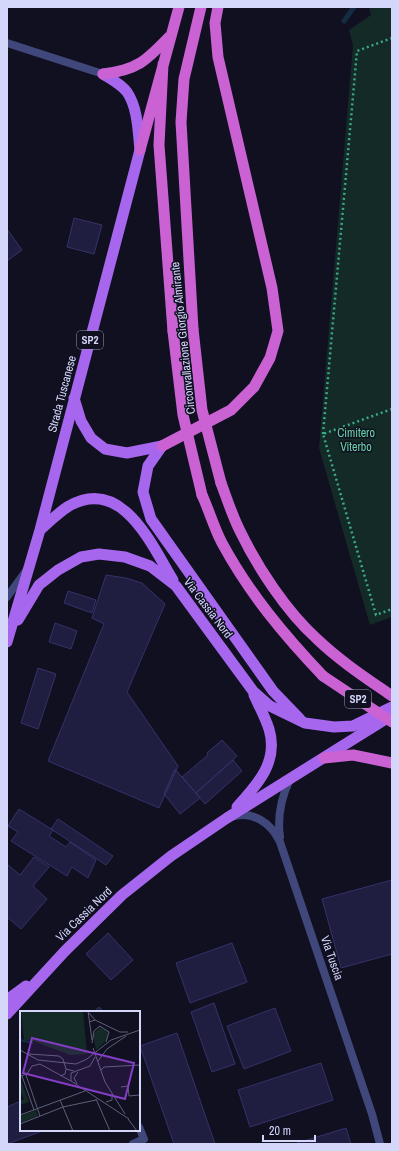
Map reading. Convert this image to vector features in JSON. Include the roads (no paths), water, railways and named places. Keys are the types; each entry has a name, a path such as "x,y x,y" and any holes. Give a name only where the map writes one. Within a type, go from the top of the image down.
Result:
{"highway":[{"name":"SP2","path":"140,150 170,35 179,7"},
{"name":"Circonvallazione Giorgio Almirante","path":"201,7 184,79 181,122 193,329 202,410 221,483 240,530 259,566 295,617 316,639 343,662 392,696"},
{"path":"162,446 231,410 250,392 254,388 270,358 278,331 272,288 218,57 215,23 218,7"},
{"path":"103,74 129,70 151,54 170,35"},
{"name":"Circonvallazione Giorgio Almirante","path":"163,64 159,145 173,331 182,415 202,495 221,542 278,627 323,676 392,722"},
{"path":"324,758 353,755 392,763"}],"main road":[{"path":"103,74 120,84 127,93 132,104 140,150"},
{"name":"Strada Tuscanese","path":"40,530 140,150"},
{"path":"74,398 81,421 91,438 105,449 127,453 162,446"},
{"path":"162,446 148,466 143,492 151,519 273,691 305,723"},
{"path":"40,530 68,506 88,499 109,500 127,511 146,535 176,586"},
{"name":"Via Cassia Nord","path":"9,637 40,530"},
{"name":"Via Cassia Nord","path":"9,637 40,585 58,570 81,557 99,554 125,557 150,566 176,586 253,692 270,706 305,723 334,727 353,726 392,707"},
{"path":"227,818 263,777 268,766 271,748 269,730 253,692"},
{"name":"Via Cassia Nord","path":"7,1014 47,970 122,895 171,856 227,818 392,715"},
{"path":"7,1000 47,970"}],"street":[{"path":"7,43 103,74"},
{"path":"7,597 29,567"},
{"path":"280,842 280,810 290,779"},
{"name":"Via Tuscia","path":"227,818 245,815 263,820 276,833 372,1114 380,1144"},
{"path":"133,1144 144,1140 140,1130"}],"waterway":[{"path":"344,21 354,7"}],"park label":[{"name":"Cimitero Viterbo","path":"356,440"}]}
